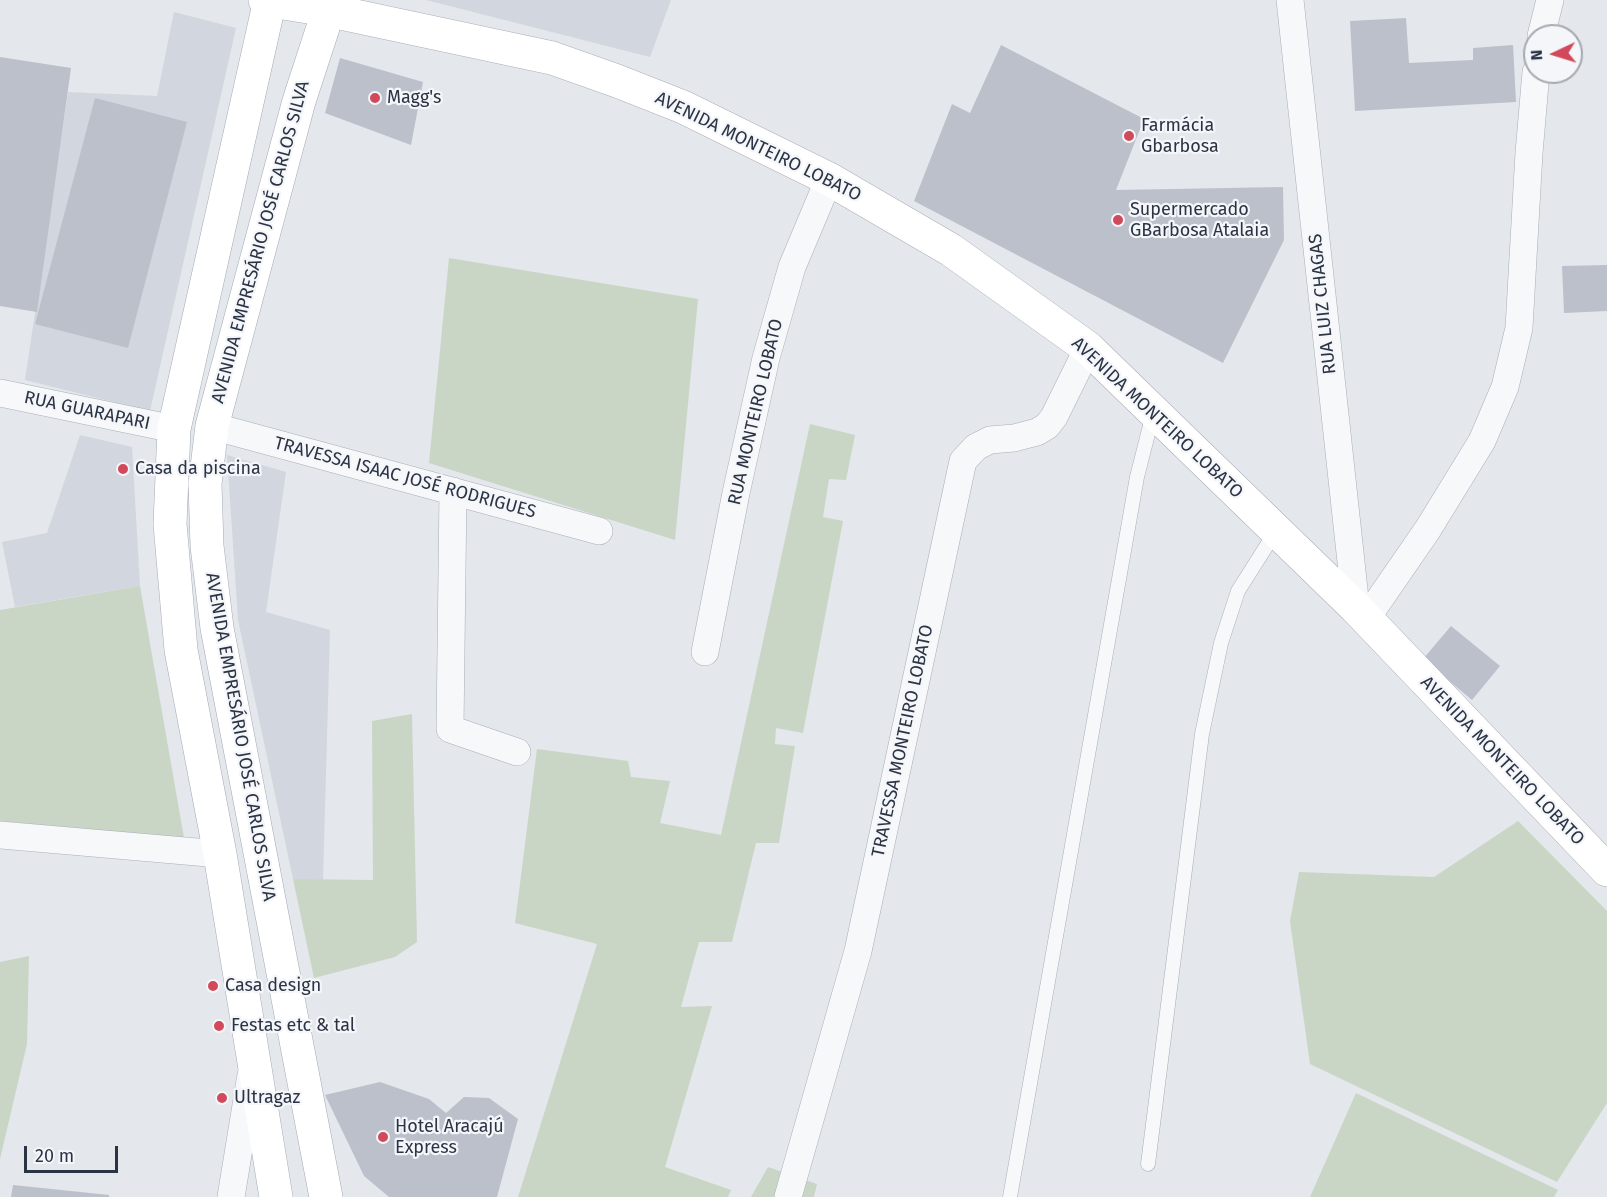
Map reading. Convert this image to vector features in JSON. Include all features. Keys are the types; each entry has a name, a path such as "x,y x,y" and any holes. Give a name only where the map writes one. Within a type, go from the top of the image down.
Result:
{"main road":[{"name":"AVENIDA MONTEIRO LOBATO","path":"268,0 329,5 552,58 682,107 829,179 951,250 1088,348 1361,614 1607,870"},
{"name":"AVENIDA EMPRESÁRIO JOSÉ CARLOS SILVA","path":"268,0 174,429 170,524 180,650 220,854 253,1059 283,1194"},
{"name":"AVENIDA EMPRESÁRIO JOSÉ CARLOS SILVA","path":"326,1197 217,628 207,546 205,484 212,426 299,101 329,5"}],"street":[{"name":"RUA LUIZ CHAGAS","path":"1290,0 1361,614"},
{"path":"1544,24 1550,0"},
{"path":"1361,614 1428,529 1482,441 1505,387 1519,328 1535,84"},
{"name":"RUA MONTEIRO LOBATO","path":"705,652 736,493 766,358 792,267 829,179"},
{"name":"TRAVESSA MONTEIRO LOBATO","path":"788,1197 858,951 963,461 976,447 990,440 1014,438 1036,432 1047,426 1054,417 1088,348"},
{"name":"RUA GUARAPARI","path":"0,393 174,429"},
{"name":"TRAVESSA ISAAC JOSÉ RODRIGUES","path":"212,426 599,531"},
{"path":"453,491 450,729 517,752"},
{"path":"0,835 220,854"},
{"path":"231,1197 253,1059"}],"lane":[{"path":"1010,1197 1137,477 1154,411"},
{"path":"1148,1164 1204,723 1221,643 1238,591 1276,531"}],"shaded area":[{"path":"426,0 671,0 650,57"},
{"path":"174,12 236,28 150,411 25,380 68,92 157,96"},
{"path":"80,435 132,447 140,586 15,607 2,542 47,533"},
{"path":"227,455 286,472 266,612 330,630 323,880 293,879 238,620"}],"green space":[{"path":"449,258 698,299 675,540 429,463"},
{"path":"810,424 855,435 846,480 829,479 823,517 843,521 803,733 776,728 775,744 795,746 779,843 756,843 732,942 699,942 681,1007 712,1006 665,1167 731,1190 728,1197 518,1197 597,944 515,923 537,749 628,761 631,777 670,781 660,823 721,835"},
{"path":"140,586 184,838 0,821 0,610"},
{"path":"412,714 417,942 395,957 314,978 293,879 373,880 372,721"},
{"path":"1518,821 1607,911 1607,1103 1557,1182 1310,1064 1290,921 1299,872 1434,877"},
{"path":"29,956 27,1044 0,1159 0,962"},
{"path":"1356,1093 1558,1190 1554,1197 1310,1197"},
{"path":"768,1167 817,1184 814,1197 751,1197"}],"building":[{"path":"1406,18 1409,63 1473,60 1473,48 1513,45 1516,102 1355,111 1350,21"},
{"name":"Supermercado GBarbosa Atalaia","path":"1001,45 1144,119 1116,190 1283,187 1284,240 1223,363 914,201 952,104 970,113"},
{"path":"0,57 71,68 37,312 0,306"},
{"name":"Magg's","path":"340,58 423,82 411,145 325,113"},
{"path":"95,98 187,122 128,348 35,324"},
{"path":"1607,265 1607,311 1564,313 1562,266"},
{"path":"1451,626 1500,666 1472,700 1423,659"},
{"path":"380,1082 429,1099 446,1113 464,1097 489,1098 518,1119 497,1197 389,1197 364,1176 325,1095"},
{"path":"13,1185 109,1195 109,1197 11,1197"}],"place":[{"name":"Magg's","path":"375,98"},
{"name":"Farmácia Gbarbosa","path":"1129,136"},
{"name":"Supermercado GBarbosa Atalaia","path":"1118,220"},
{"name":"Casa da piscina","path":"123,469"},
{"name":"Casa design","path":"213,986"},
{"name":"Festas etc & tal","path":"219,1026"},
{"name":"Ultragaz","path":"222,1098"},
{"name":"Hotel Aracajú Express","path":"383,1137"}]}
